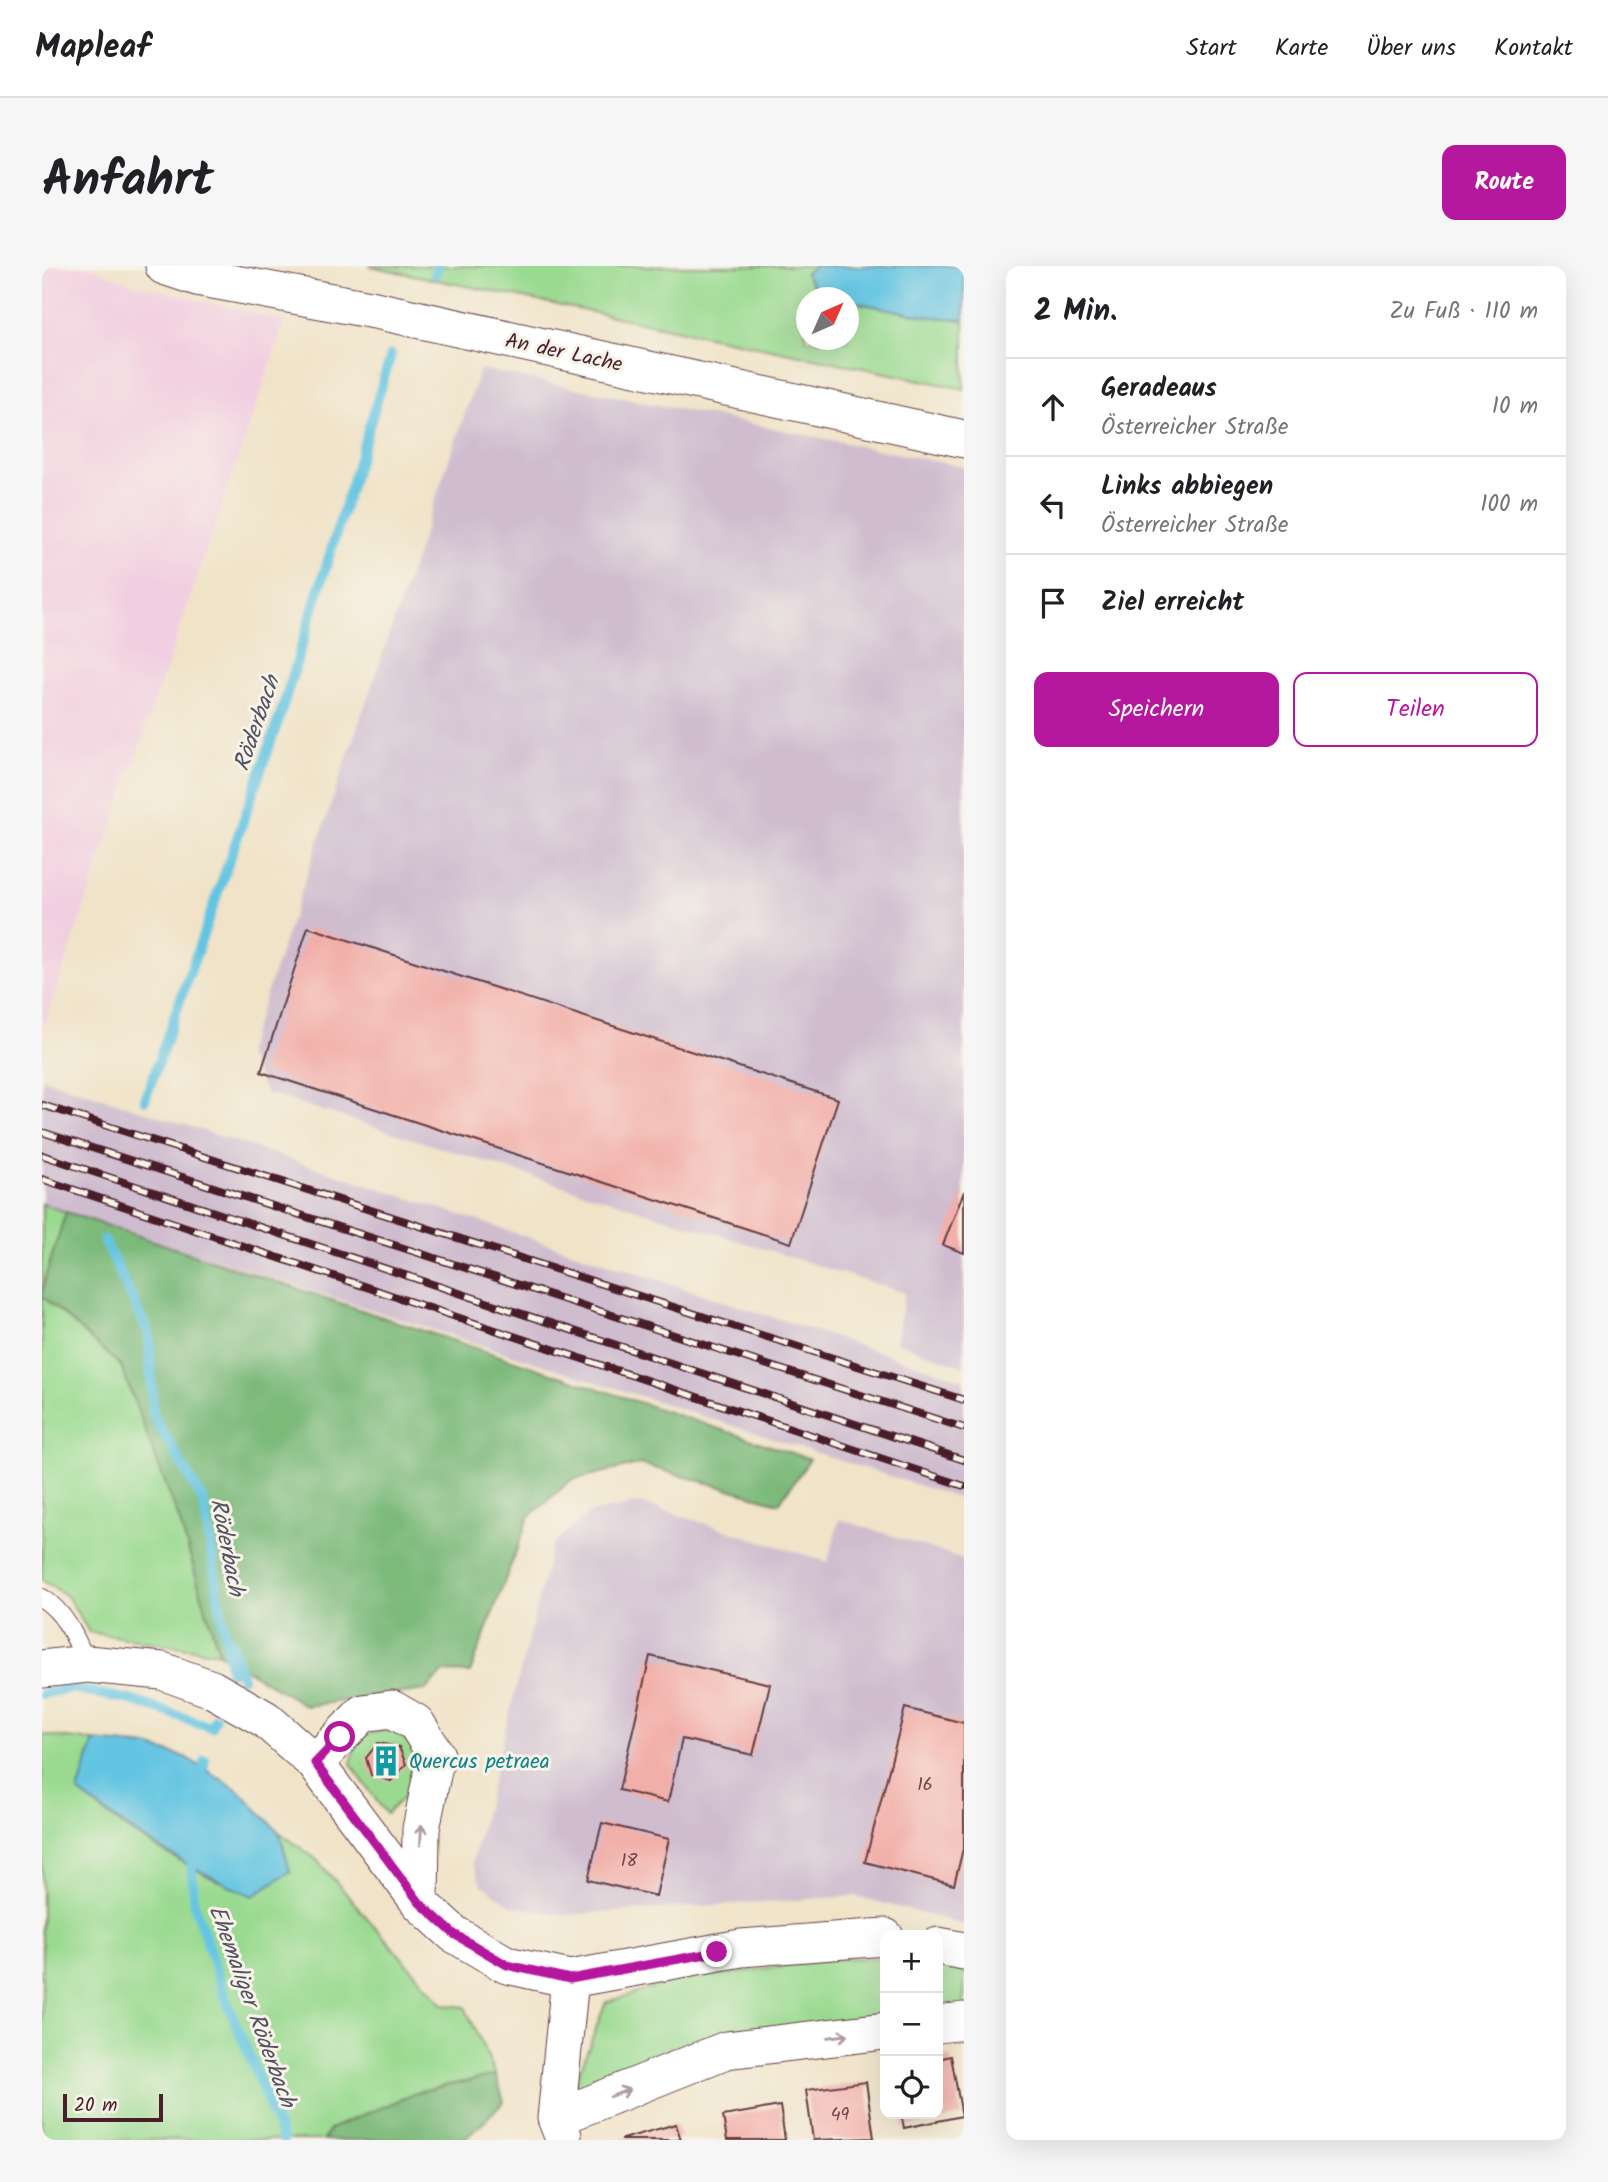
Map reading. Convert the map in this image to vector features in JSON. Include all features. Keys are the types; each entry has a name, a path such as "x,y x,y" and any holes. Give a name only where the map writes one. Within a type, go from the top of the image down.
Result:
{"street":[{"name":"An der Lache","path":"164,266 197,276 414,319 964,439"},
{"path":"42,1669 88,1664 162,1671 212,1689 265,1719 315,1763 420,1903 454,1934 507,1965 570,1979 741,1948 880,1937"},
{"path":"315,1763 363,1713 392,1709 416,1723 436,1755 421,1829 420,1903"},
{"path":"943,1948 964,1951"},
{"path":"570,1979 561,2129 726,2050 880,2032"},
{"path":"943,2023 964,2021"}],"lane":[{"path":"42,1598 52,1604 71,1628 88,1664"}],"shaded area":[{"path":"42,266 87,266 133,284 285,321 42,1031"},
{"path":"480,369 964,467 964,1367 896,1342 905,1293 266,1093 246,1053"},
{"path":"42,1078 964,1380 964,1500 42,1204"},
{"path":"640,1503 828,1562 839,1519 964,1559 964,1925 856,1896 566,1915 512,1906 481,1884 472,1862 552,1545 589,1513"}],"green space":[{"path":"369,266 816,266 805,273 813,287 796,287 796,350 859,350 859,303 924,316 964,320 964,389"},
{"path":"42,1204 66,1212 46,1275 43,1296 121,1366 180,1522 219,1653 89,1632 67,1596 42,1580"},
{"path":"66,1212 810,1459 779,1503 640,1464 571,1480 529,1517 470,1673 443,1672 426,1690 306,1706 219,1653 180,1522 121,1366 42,1296"},
{"path":"395,1730 411,1745 417,1763 410,1791 386,1814 351,1764 356,1746 365,1736"},
{"path":"42,1735 94,1741 78,1792 121,1825 160,1850 217,1881 290,1872 279,1832 316,1859 443,2005 465,2007 496,2075 421,2091 330,2129 323,2140 42,2140"},
{"path":"841,1958 880,1959 880,2020 571,2094 606,2002 676,1981"},
{"path":"943,1962 964,1966 964,2009 943,2011"},
{"path":"496,2075 504,2102 464,2140 323,2140 330,2129 421,2091"}],"water":[{"path":"816,266 964,266 964,320 924,316 859,303 859,287 814,287 805,273"},
{"path":"94,1741 147,1746 185,1757 237,1789 279,1832 290,1871 253,1896 206,1874 141,1836 78,1792"}],"building":[{"path":"308,927 838,1099 791,1243 261,1072"},
{"path":"964,1191 964,1253 943,1245"},
{"path":"650,1656 770,1684 753,1755 682,1739 668,1802 619,1790"},
{"path":"905,1708 964,1723 964,1845 954,1885 865,1862"},
{"name":"Quercus petraea","path":"378,1743 399,1747 406,1764 391,1781 371,1775 366,1758"},
{"path":"602,1823 669,1839 656,1896 588,1880"},
{"path":"951,2056 962,2116 904,2128 902,2119 943,2119 943,2058"},
{"path":"866,2082 874,2138 813,2140 806,2090"},
{"path":"780,2106 785,2140 727,2140 723,2116"},
{"path":"676,2124 681,2140 622,2140 622,2139"}],"waterway":[{"name":"Röderbach","path":"435,274 438,266"},
{"name":"Röderbach","path":"145,1100 281,713 391,355"},
{"name":"Röderbach","path":"104,1240 149,1334 153,1415 203,1501 231,1672"},
{"path":"231,1641 242,1678"},
{"path":"42,1694 70,1688 131,1700 211,1727 215,1718"},
{"name":"Ehemaliger Röderbach","path":"201,1779 205,1760"},
{"name":"Ehemaliger Röderbach","path":"191,1856 194,1903 224,1994 283,2140"}],"railway":[{"path":"42,1105 964,1400"},
{"path":"42,1132 964,1428"},
{"path":"42,1155 964,1460"},
{"path":"42,1179 964,1486"}],"place":[{"name":"Quercus petraea","path":"386,1761"}],"route":[{"path":"340,1737 315,1763 420,1903 454,1934 507,1965 570,1979 717,1952"}]}
